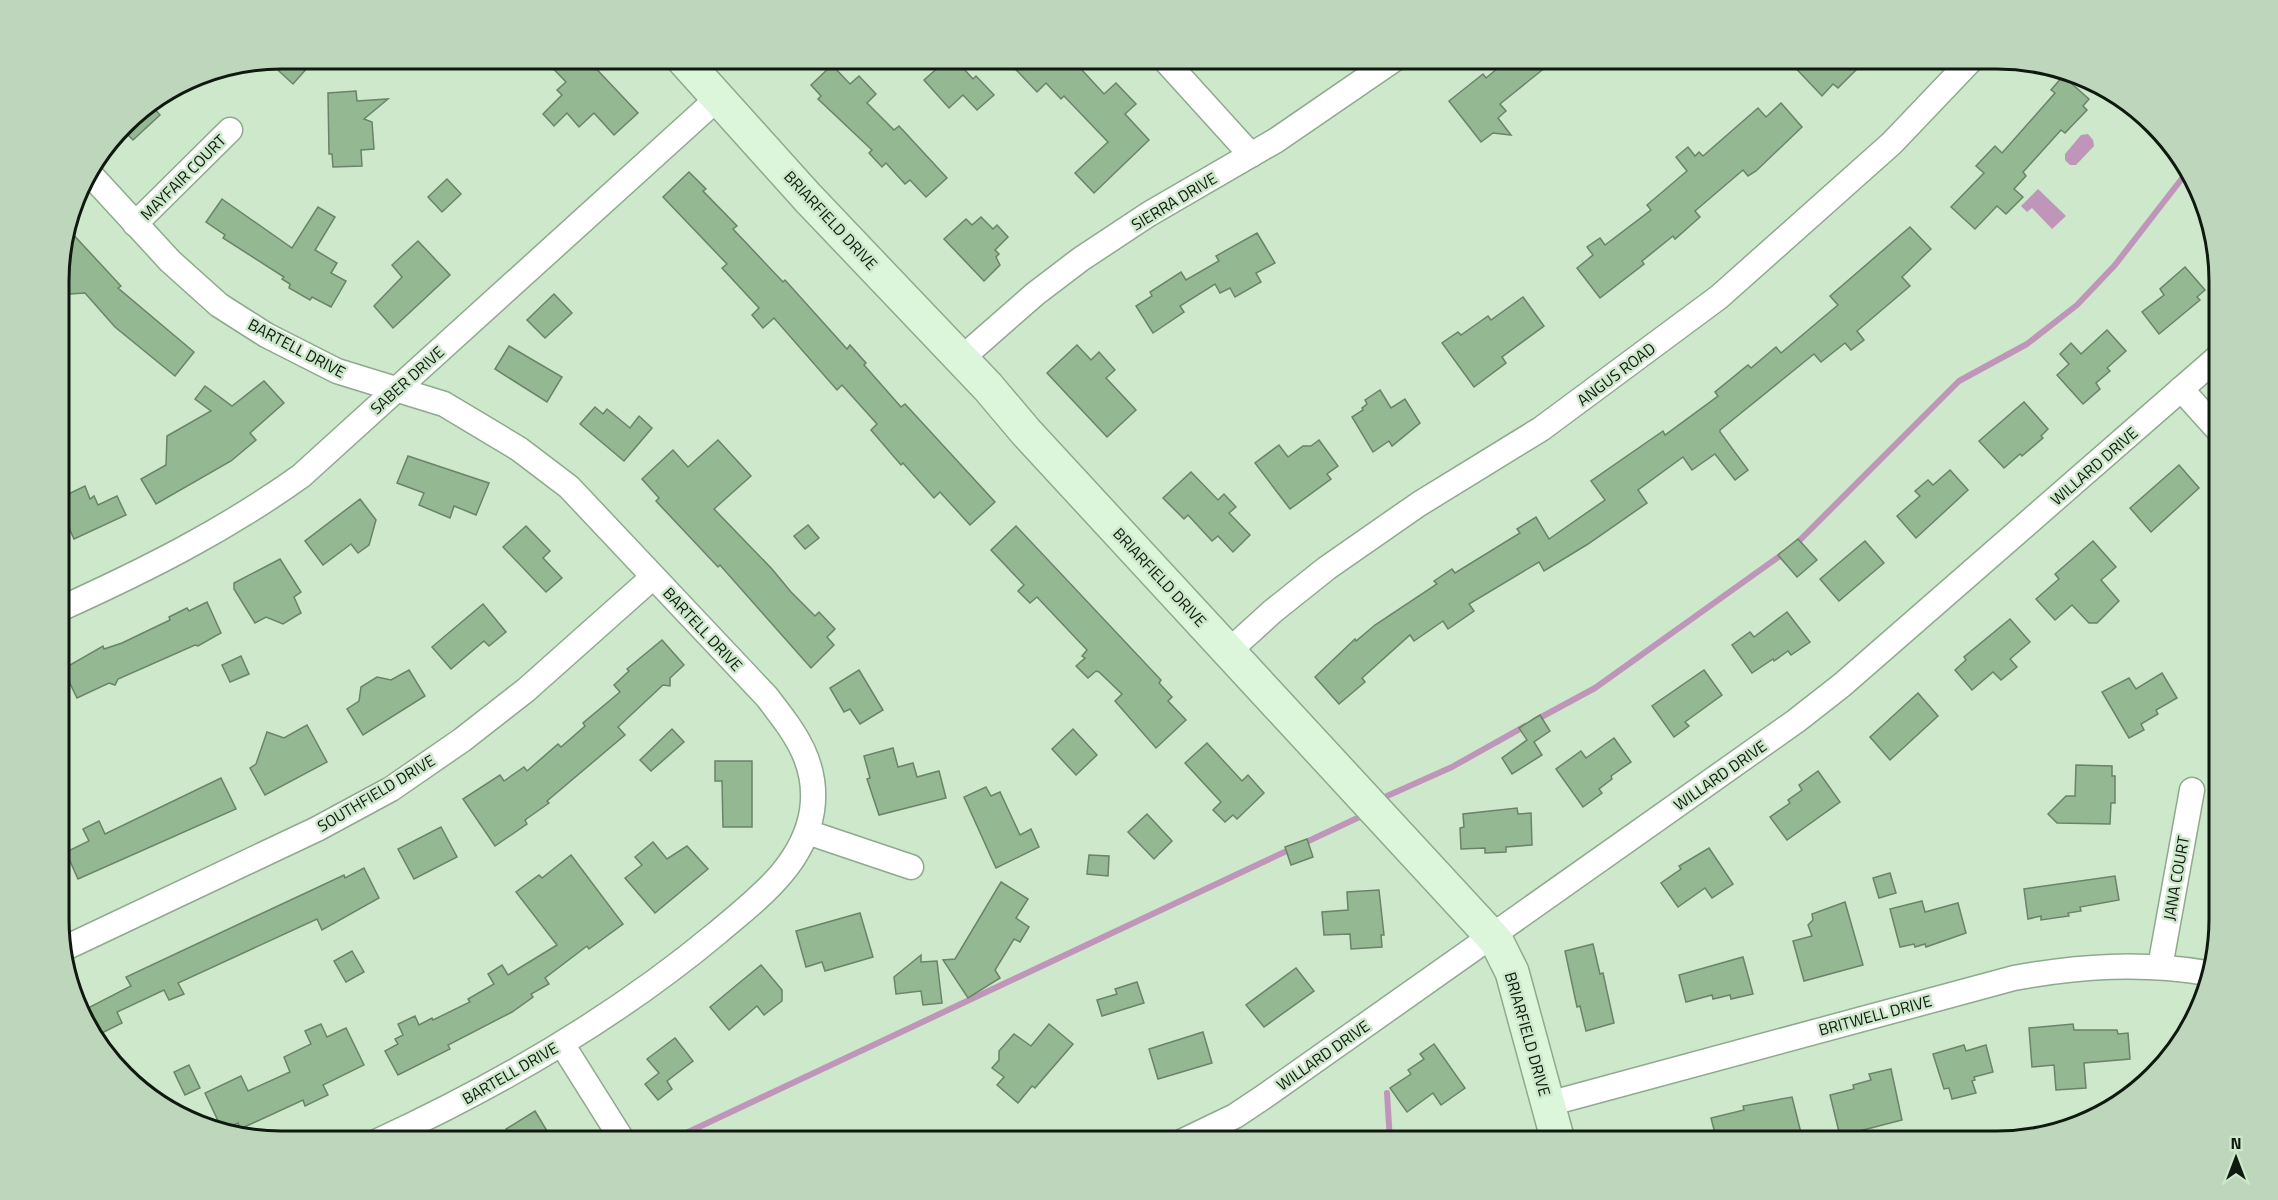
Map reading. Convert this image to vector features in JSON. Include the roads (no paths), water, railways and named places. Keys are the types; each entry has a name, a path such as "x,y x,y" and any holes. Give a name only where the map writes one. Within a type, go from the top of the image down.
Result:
{"street":[{"name":"BRIARFIELD DRIVE","path":"692,69 808,198 962,358 1491,936 1512,972 1555,1131"},
{"path":"1173,69 1251,155"},
{"name":"SIERRA DRIVE","path":"962,358 1035,294 1081,259 1149,214 1251,155 1380,69"},
{"name":"ANGUS ROAD","path":"1229,651 1273,611 1354,549 1419,504 1541,429 1719,297 1892,142 1962,69"},
{"name":"SABER DRIVE","path":"69,605 187,549 234,522 301,476 718,98"},
{"name":"MAYFAIR COURT","path":"135,224 230,130"},
{"name":"BARTELL DRIVE","path":"95,179 195,285 219,305 266,335 357,379 444,404 519,449 588,505 767,697 795,731 805,751 812,779 812,809 807,832 793,861 764,893 674,968 589,1029 486,1088 400,1131"},
{"name":"WILLARD DRIVE","path":"1204,1131 1235,1116 1265,1096 1796,721 1842,685 2209,365"},
{"path":"2181,389 2209,420"},
{"name":"SOUTHFIELD DRIVE","path":"71,945 317,829 391,789 462,740 526,690 653,577"},
{"name":"JANA COURT","path":"2160,967 2192,790"},
{"path":"807,832 911,867"},
{"name":"BRITWELL DRIVE","path":"1548,1104 2014,978 2071,968 2124,965 2202,972"},
{"path":"562,1044 617,1131"}],"waterway":[{"path":"1795,545 1959,381 2027,344 2077,305 2115,265 2182,178"},
{"path":"1534,721 1595,688 1784,553"},
{"path":"1387,796 1452,767 1525,726"},
{"path":"1302,844 1366,814"},
{"path":"690,1131 1293,848"},
{"path":"1387,1093 1389,1131"}]}
